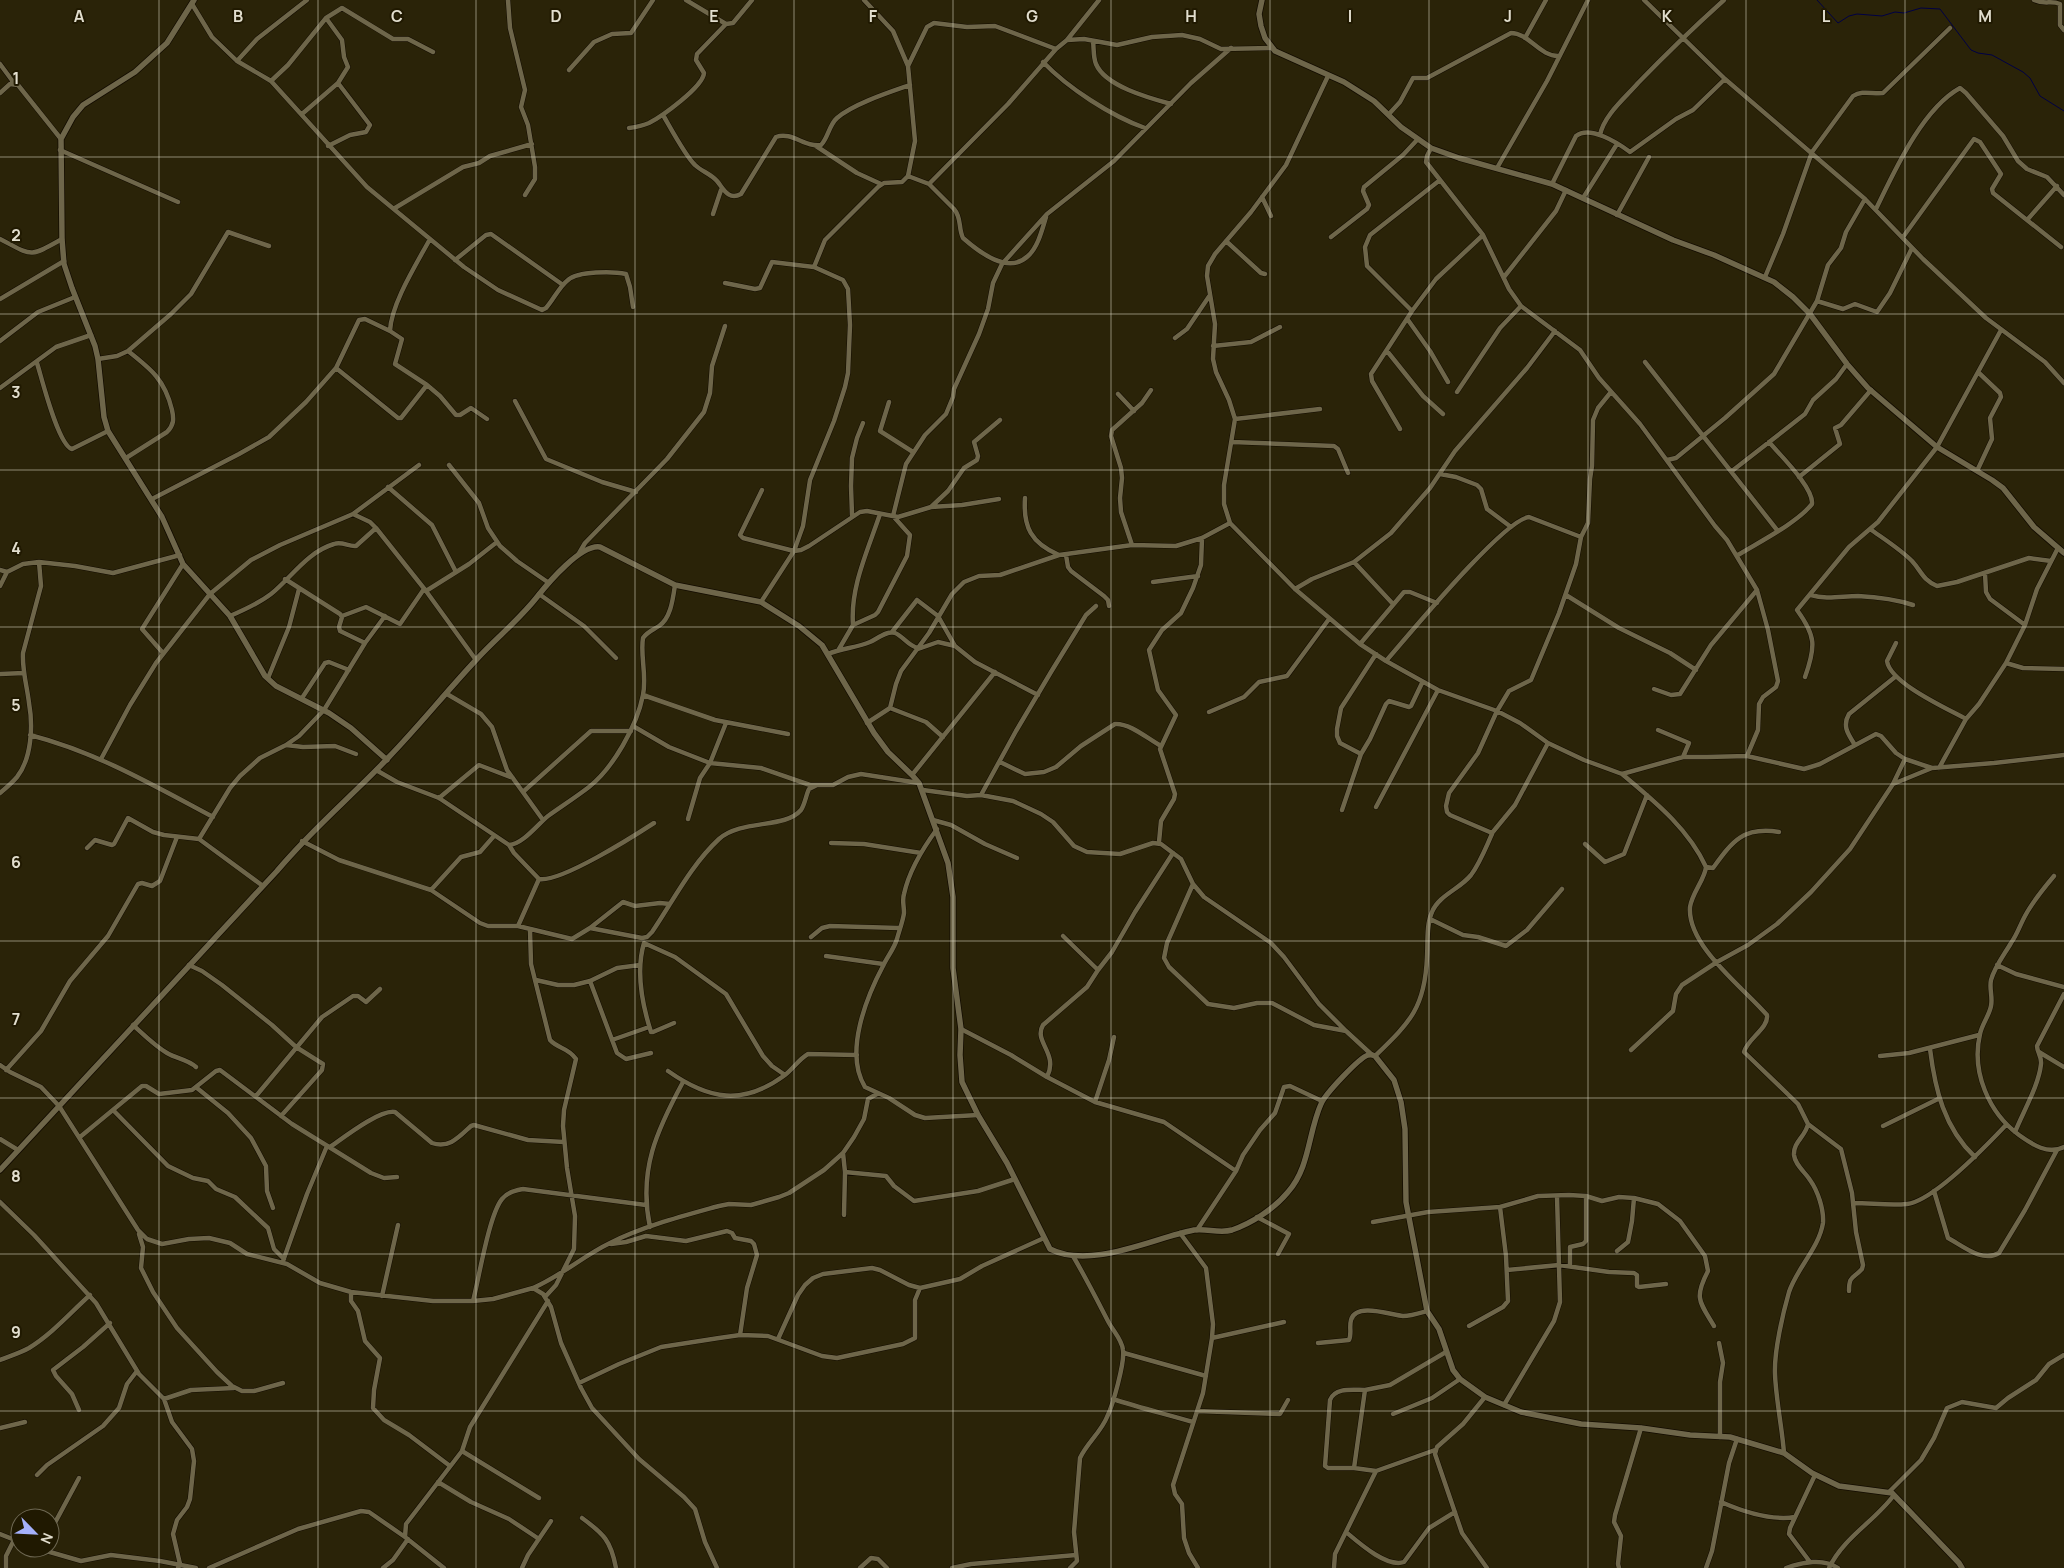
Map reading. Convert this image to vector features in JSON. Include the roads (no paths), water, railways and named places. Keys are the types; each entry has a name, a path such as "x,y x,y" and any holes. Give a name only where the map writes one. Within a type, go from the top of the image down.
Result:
{"street":[{"path":"236,60 257,39 307,0"},
{"path":"508,0 510,28 526,90 521,107 532,144 536,176 525,196"},
{"path":"569,70 594,42 612,34 631,33 653,0"},
{"path":"686,0 726,24"},
{"path":"629,128 640,127 663,115 700,83 704,73 696,60 697,54 726,24 733,23 752,0"},
{"path":"721,190 733,196 741,194 776,136 787,135 816,146 857,173 880,184 902,182 908,176 915,141 908,66 893,31 864,0"},
{"path":"929,184 1008,104 1043,62 1067,40 1099,0"},
{"path":"1262,0 1259,14 1261,26 1265,38 1272,48"},
{"path":"1525,38 1546,0"},
{"path":"1497,168 1548,81 1588,0"},
{"path":"1644,0 1726,79 1866,199 1912,248 2001,330 2045,362 2064,383"},
{"path":"1600,135 1605,123 1623,99 1682,38 1724,0"},
{"path":"2034,0 2042,4 2054,1 2062,2 2060,25 2064,30"},
{"path":"387,760 351,728 324,710 276,686 268,678 230,616 184,564 152,499 108,431 100,396 98,359 64,261 61,139 73,117 83,105 135,72 167,43 193,2 212,37 236,60 271,81 302,114 328,146 367,186 455,260 498,290 542,310 549,305 562,285 571,277 597,272 626,274 633,307"},
{"path":"271,81 288,64 326,18 338,10 345,9 393,39 405,38 433,52"},
{"path":"302,114 338,83 348,67 344,57 342,40 326,18"},
{"path":"908,66 927,27 934,23 967,27 996,26 1056,49"},
{"path":"1764,277 1783,234 1812,152 1854,96 1863,92 1882,93 1950,28"},
{"path":"1389,114 1400,102 1413,78 1427,78 1511,33 1516,33 1525,38 1549,55 1559,56"},
{"path":"1067,40 1094,41 1117,46 1152,37 1182,35 1200,39 1221,49 1272,48 1344,82 1374,101 1417,140 1430,148 1552,184 1673,240 1714,255 1764,277 1794,297 1810,314 1847,364 1871,390 1937,447 2003,488 2034,527 2064,553"},
{"path":"1094,41 1096,64 1100,71 1113,82 1132,91 1170,104"},
{"path":"893,516 906,464 925,435 946,414 954,389 979,334 988,309 993,284 1002,264 1047,214 1114,161 1145,128 1231,48"},
{"path":"1043,62 1054,73 1096,103 1129,123 1145,128"},
{"path":"0,64 14,83 31,99 61,139"},
{"path":"1328,76 1286,165 1215,254 1208,266 1207,276 1215,324 1213,346 1216,372 1229,400 1235,419 1224,485 1224,504 1230,524 1295,589 1329,619 1360,644 1386,661 1422,683 1497,711 1520,723 1548,743 1584,760 1622,774 1647,795 1694,844 1706,867"},
{"path":"1552,184 1576,136 1584,132 1600,135 1630,152 1676,119 1693,110 1726,79"},
{"path":"0,92 14,83"},
{"path":"328,146 350,135 366,132 370,125 338,83"},
{"path":"816,146 823,143 835,120 840,116 866,102 910,85"},
{"path":"1876,209 1893,175 1926,119 1960,88 2003,136 2018,161 2027,169 2047,176 2064,195"},
{"path":"663,115 694,164 718,182 721,190 713,214"},
{"path":"1903,237 1974,139 1980,142 2001,174 1992,191 2061,247"},
{"path":"1331,237 1367,209 1369,204 1363,191 1364,187 1403,155 1417,140"},
{"path":"394,208 464,167 490,156 532,144"},
{"path":"1583,198 1617,144"},
{"path":"1430,148 1426,156 1426,162 1483,235 1521,306 1580,350 1611,392 1640,424 1738,555 1756,590 1768,630 1778,681 1776,687 1761,700 1758,711 1758,730 1747,756"},
{"path":"60,150 178,202"},
{"path":"1617,215 1649,157"},
{"path":"908,176 929,184 958,213 960,233 963,238 1002,264 1012,264 1028,257 1040,235 1047,214"},
{"path":"1412,310 1367,266 1365,247 1370,235 1440,180"},
{"path":"814,267 824,240 880,184"},
{"path":"2028,219 2057,186"},
{"path":"1504,277 1556,211 1566,190"},
{"path":"1262,197 1271,216"},
{"path":"1667,460 1676,458 1768,381 1817,301 1828,266 1841,248 1846,232 1866,199"},
{"path":"98,359 117,356 128,351 171,314 191,294 228,232 269,246"},
{"path":"455,260 486,235 491,234 562,285"},
{"path":"1400,429 1372,380 1371,374 1408,320 1412,310 1436,279 1483,235"},
{"path":"0,239 30,254 36,253 62,239"},
{"path":"390,331 394,312 407,282 430,239"},
{"path":"1226,241 1261,273 1265,274"},
{"path":"1817,301 1842,309 1855,304 1877,312 1890,293 1912,248"},
{"path":"0,299 64,261"},
{"path":"725,283 755,289 760,288 772,262 814,267 843,280 847,285 850,325 848,373 834,421 810,480 807,492 807,510 794,551 761,602"},
{"path":"1175,338 1187,329 1210,295"},
{"path":"0,341 38,312 75,297"},
{"path":"1457,392 1500,328 1521,306"},
{"path":"152,499 239,454 269,436 306,402 336,368 359,320 365,319 402,339 395,364 428,385 456,415 460,415 471,408 487,419"},
{"path":"1408,320 1430,351 1448,382"},
{"path":"578,555 585,543 636,492 678,446 704,412 710,393 712,366 725,326"},
{"path":"1213,346 1251,342 1280,327"},
{"path":"1806,677 1814,649 1807,622 1797,611 1849,547 1878,522 1937,447 2001,330"},
{"path":"1295,589 1312,579 1354,562 1391,533 1440,474 1455,451 1527,368 1555,331"},
{"path":"0,388 37,363 56,347 91,335"},
{"path":"126,458 167,432 172,426 173,419 164,386 157,376 128,351"},
{"path":"1387,351 1423,396 1443,414"},
{"path":"1645,362 1777,530"},
{"path":"37,363 59,433 66,446 72,449 108,431"},
{"path":"1732,471 1804,414 1813,400 1836,379 1847,364"},
{"path":"336,368 398,418 401,418 428,385"},
{"path":"1977,471 1992,439 1990,418 2001,397 2000,393 1979,372"},
{"path":"1132,545 1121,512 1121,468 1111,436 1112,430 1142,403 1151,390"},
{"path":"1799,477 1840,444 1835,428 1841,425 1871,390"},
{"path":"1492,832 1446,812 1449,793 1478,753 1497,711 1509,691 1530,680 1566,595 1576,564 1581,536 1588,523 1592,466 1592,426 1598,408 1611,392"},
{"path":"1118,394 1134,411"},
{"path":"515,402 546,459 602,482 636,492"},
{"path":"889,402 880,431 913,452"},
{"path":"1235,419 1320,409"},
{"path":"931,507 948,491 964,468 977,460 978,456 974,442 1000,420"},
{"path":"852,516 852,458 863,423"},
{"path":"1232,442 1334,446 1338,449 1348,473"},
{"path":"1738,555 1802,514 1812,504 1812,496 1799,477 1769,442"},
{"path":"101,759 130,705 163,653 210,594 251,560 287,541 353,514 419,465"},
{"path":"449,465 463,480 479,503 488,528 497,542 517,561 549,583"},
{"path":"1440,474 1477,485 1481,488 1487,509 1511,527"},
{"path":"388,488 432,525 456,572"},
{"path":"762,490 740,535 743,538 794,551 810,546 852,516 867,511 893,516 905,516 931,507 962,505 999,499"},
{"path":"1025,498 1024,516 1026,527 1032,536 1051,552 1059,556"},
{"path":"353,514 370,522 376,528 425,590 476,660"},
{"path":"839,649 853,625 854,597 860,572 880,514"},
{"path":"853,625 875,616 907,556 910,535 893,516"},
{"path":"1386,661 1472,564 1511,527 1529,517 1581,536"},
{"path":"867,723 890,708 898,677 930,633 952,594 971,578 1000,574 1059,556 1132,545 1176,546 1202,538 1230,524"},
{"path":"230,616 258,603 271,594 299,566 322,550 340,543 356,546 376,528"},
{"path":"1870,529 1912,562 1922,577 1937,586 1985,574 2028,558 2051,561"},
{"path":"1158,842 1161,821 1175,794 1160,749 1176,715 1158,690 1149,650 1162,630 1181,613 1198,576 1202,558 1202,538"},
{"path":"342,616 366,607 397,624 401,623 425,590 469,564 497,542"},
{"path":"0,1170 263,886 302,841 387,760 476,660 527,609 549,583 578,555 592,547 600,547 675,585 761,602 799,626 822,645 867,723 888,752 912,775 923,790 948,863 953,897 953,968 961,1029 962,1082 1015,1179 1050,1249 1072,1256 1130,1249 1180,1233 1198,1230 1221,1232 1242,1225 1257,1217 1288,1192 1299,1176 1322,1101 1362,1059 1373,1055 1410,1020 1420,1003 1427,967 1431,912 1471,875 1492,832 1515,805 1548,743"},
{"path":"1939,768 1966,719 1979,704 2006,663 2025,624 2037,589 2058,548"},
{"path":"1066,555 1068,567 1071,571 1104,596 1108,600 1109,606"},
{"path":"0,586 7,572 23,564 39,562 75,566 113,574 180,556"},
{"path":"0,793 17,777 24,765 30,735 31,715 24,673 23,653 41,586 39,562"},
{"path":"1354,562 1393,604"},
{"path":"163,653 142,629 184,564"},
{"path":"0,570 7,572"},
{"path":"1985,574 1986,592 1990,600 2025,624"},
{"path":"1152,582 1198,576"},
{"path":"285,579 342,616"},
{"path":"509,844 518,842 543,820 590,786 613,759 632,728 643,695 645,671 643,638 647,632 664,622 668,616 675,585"},
{"path":"268,678 289,627 299,589"},
{"path":"1654,689 1671,695 1680,694 1711,645 1756,590"},
{"path":"1360,644 1404,592 1437,603"},
{"path":"540,594 584,626 616,658"},
{"path":"1566,595 1632,636 1670,653 1696,670"},
{"path":"1810,595 1818,597 1882,598 1913,605"},
{"path":"828,654 839,649 868,643 892,632 917,600 938,616 955,646 975,662 1038,695"},
{"path":"981,794 1016,731 1086,615 1096,606"},
{"path":"342,616 339,627 340,631 365,643"},
{"path":"199,839 240,776 260,758 299,736 324,710 365,643 385,616"},
{"path":"1209,712 1244,697 1259,682 1287,676 1329,619"},
{"path":"892,632 917,649 938,642 955,646"},
{"path":"1896,643 1887,661 1895,677 1924,697 1966,719"},
{"path":"1361,754 1340,743 1337,729 1341,708 1376,654"},
{"path":"302,698 325,663 329,662 349,670"},
{"path":"2006,663 2023,668 2064,669"},
{"path":"912,775 995,672"},
{"path":"0,674 24,673"},
{"path":"1855,745 1846,732 1846,720 1849,714 1895,677"},
{"path":"1342,810 1361,754 1387,702 1411,706 1422,683"},
{"path":"1376,807 1438,690"},
{"path":"447,694 480,714 492,727 507,770 524,791 543,820"},
{"path":"643,695 699,716 726,723 788,734"},
{"path":"890,708 926,722 942,737"},
{"path":"688,820 700,778 710,764 726,723"},
{"path":"1000,762 1025,774 1044,772 1056,767 1081,746 1115,724 1121,724 1161,746"},
{"path":"524,791 590,731 632,728 710,764 761,768 810,785 833,785 848,777 861,774 918,783"},
{"path":"1658,730 1689,743 1684,757"},
{"path":"1622,774 1684,757 1747,756 1804,769 1820,764 1876,734 1905,759 1932,768 2064,755"},
{"path":"30,735 56,742 101,759 213,817"},
{"path":"286,745 303,747 335,746 356,754"},
{"path":"1631,1050 1673,1011 1676,994 1680,988 1717,962 1748,945 1777,924 1811,892 1850,849 1893,784 1905,759"},
{"path":"439,798 479,765 514,779"},
{"path":"1893,784 1932,768"},
{"path":"376,770 402,784 439,798 494,836 509,844 514,853 539,878 552,879 609,852 654,823"},
{"path":"674,1023 653,1032 649,1027 641,985 640,965 647,937 690,874 720,839 739,828 776,822 796,813 802,808 809,789 817,785"},
{"path":"923,790 967,796 981,794 1013,801 1041,814 1053,822 1074,846 1087,852 1120,854 1158,842"},
{"path":"1585,844 1605,862 1624,854 1647,795"},
{"path":"87,848 95,840 114,844 128,818 153,832 199,839 263,886"},
{"path":"933,820 951,825 985,844 1017,858"},
{"path":"936,829 921,853 904,891 902,902 904,913 893,949 883,964 865,1007 859,1027 857,1055 862,1083 865,1087 889,1098 916,1115 925,1118 978,1114"},
{"path":"1706,867 1713,868 1731,844 1741,837 1766,830 1779,832"},
{"path":"431,890 462,857 480,852 494,836"},
{"path":"6,1070 41,1031 70,981 99,948 138,884 142,883 152,886 160,881 178,837"},
{"path":"302,841 339,860 431,890 480,923 488,926 518,926 572,939 590,928 622,902 635,906 660,903 670,904"},
{"path":"1158,842 1186,866 1193,884 1204,897 1271,943 1284,957 1319,1004 1373,1055 1394,1080 1401,1102 1404,1129 1406,1202 1427,1311 1439,1329 1446,1352 1460,1380 1485,1397 1521,1412 1581,1424 1641,1428 1737,1439 1784,1453 1815,1475 1838,1486 1892,1493 1962,1568"},
{"path":"831,843 864,844 921,853"},
{"path":"1047,1077 1051,1063 1049,1052 1041,1037 1040,1029 1087,987 1112,952 1173,853"},
{"path":"1706,867 1692,900 1691,914 1696,932 1717,962 1767,1015 1766,1022 1749,1042 1744,1052 1798,1104 1808,1124 1841,1149 1853,1203 1856,1232 1863,1265 1862,1270 1853,1275 1849,1282 1849,1291"},
{"path":"2054,876 2032,905 1997,965 1990,982 1990,1009 1979,1035 1980,1076 1992,1107 2014,1132 2041,1148 2057,1150 2064,1147"},
{"path":"518,926 539,878"},
{"path":"1193,884 1167,943 1164,958 1169,967 1208,1004 1234,1008 1258,1003 1272,1003 1314,1025 1346,1031"},
{"path":"1430,919 1464,935 1478,937 1506,946 1527,930 1562,889"},
{"path":"811,937 822,928 830,926 899,928"},
{"path":"590,928 642,938 647,937"},
{"path":"383,1568 393,1560 406,1538 404,1528 408,1520 462,1451 470,1426 556,1285 574,1249 575,1216 570,1195 564,1142 564,1110 576,1059 571,1051 556,1045 550,1040 530,954 530,929"},
{"path":"1063,936 1098,970"},
{"path":"644,943 676,957 726,994 762,1056 785,1075"},
{"path":"826,956 883,964"},
{"path":"189,965 202,971 222,985 296,1046 323,1064 324,1067 307,1089 281,1116"},
{"path":"536,980 558,985 574,985 590,981 618,968 640,965"},
{"path":"1997,965 2010,972 2064,987"},
{"path":"590,981 617,1053 626,1059 651,1053"},
{"path":"256,1096 322,1016 356,995 364,1001 368,1001 380,989"},
{"path":"2014,1132 2040,1068 2041,1056 2037,1046 2064,994"},
{"path":"133,1026 161,1050 189,1061 196,1067"},
{"path":"612,1040 649,1027"},
{"path":"961,1029 1095,1102 1164,1122 1236,1171"},
{"path":"1880,1056 1909,1053 1979,1035"},
{"path":"1095,1102 1109,1060 1114,1037"},
{"path":"1930,1048 1938,1099 1950,1126 1975,1157"},
{"path":"2038,1051 2064,1067"},
{"path":"668,1071 683,1082 711,1092 739,1096 754,1093 785,1075 808,1054 857,1055"},
{"path":"0,1065 6,1070 42,1087 59,1106 138,1230 147,1239 160,1243 209,1238 230,1242 247,1254 283,1261 320,1283 351,1292 433,1301 493,1299 533,1288 609,1244 650,1227 720,1206 751,1205 789,1193 824,1170 843,1153 864,1119 868,1099 877,1094"},
{"path":"80,1137 144,1086 155,1093 164,1094 196,1088 216,1071 220,1070 281,1116 376,1176 384,1178 397,1177"},
{"path":"650,1227 646,1205 647,1176 660,1126 683,1082"},
{"path":"1198,1230 1236,1171 1242,1155 1275,1113 1284,1087 1290,1086 1322,1101"},
{"path":"196,1088 228,1112 251,1138 266,1166 267,1191 273,1208"},
{"path":"1883,1126 1938,1099"},
{"path":"114,1111 147,1146 174,1170 192,1178 208,1181 216,1189 235,1197 268,1228 274,1249 283,1261"},
{"path":"283,1261 307,1194 329,1146 364,1124 392,1111 438,1146 446,1145 455,1140 474,1125 528,1140 564,1142"},
{"path":"1784,1453 1774,1372 1777,1348 1790,1290 1818,1239 1823,1219 1821,1205 1814,1187 1797,1163 1794,1154 1808,1124"},
{"path":"1853,1203 1890,1206 1910,1204 1934,1190 1975,1157 2006,1125"},
{"path":"0,1139 18,1150"},
{"path":"1934,1190 1948,1238 1979,1255 1995,1255 1999,1253 2025,1210 2057,1150"},
{"path":"843,1153 845,1172 844,1215"},
{"path":"845,1172 886,1176 894,1186 914,1201 978,1191 1015,1179"},
{"path":"473,1301 491,1225 501,1201 513,1191 523,1190 646,1205"},
{"path":"1373,1222 1428,1212 1500,1207 1538,1196 1586,1196 1602,1201 1619,1197 1634,1198 1658,1204 1680,1221 1705,1256 1708,1271 1702,1281 1699,1296 1701,1304 1714,1326"},
{"path":"1504,1405 1554,1321 1560,1302 1557,1196"},
{"path":"1570,1265 1570,1247 1583,1244 1586,1241 1586,1196"},
{"path":"1617,1251 1628,1242 1634,1198"},
{"path":"0,1202 90,1295 110,1323 137,1371 164,1399 172,1422 188,1443 193,1454 190,1499 187,1508 178,1520 173,1534 179,1566"},
{"path":"1469,1326 1503,1307 1508,1301 1507,1270 1500,1207"},
{"path":"1257,1217 1289,1234 1278,1254"},
{"path":"382,1296 398,1225"},
{"path":"138,1230 143,1247 141,1268 153,1292 177,1328 217,1372 234,1388 242,1391 254,1392 283,1383"},
{"path":"609,1244 626,1242 646,1236 686,1241 727,1231 732,1233 734,1238 751,1241 754,1244 757,1255 747,1288 740,1335"},
{"path":"1180,1233 1206,1268 1213,1324 1206,1376 1197,1411 1173,1485 1175,1494 1182,1504 1186,1546 1198,1568"},
{"path":"778,1339 805,1285 813,1278 823,1274 872,1268 920,1288 960,1279 989,1263 1044,1238"},
{"path":"1070,1568 1076,1563 1074,1525 1080,1458 1106,1419 1124,1353 1093,1288 1072,1256"},
{"path":"1507,1270 1570,1265 1609,1272 1634,1273 1637,1275 1637,1286 1639,1287 1666,1284"},
{"path":"533,1288 546,1299 557,1325 561,1343 592,1408 639,1459 684,1497 695,1510 705,1542 717,1568"},
{"path":"579,1383 661,1346 740,1335 768,1336 830,1358 853,1355 912,1341 916,1335 915,1300 920,1288"},
{"path":"351,1292 351,1301 358,1311 365,1340 380,1358 374,1390 374,1408 384,1420 409,1434 450,1466"},
{"path":"0,1360 29,1348 47,1335 90,1295"},
{"path":"1318,1343 1349,1340 1351,1320 1355,1314 1367,1311 1386,1311 1403,1316 1427,1311"},
{"path":"1212,1338 1284,1322"},
{"path":"79,1410 72,1394 53,1370 110,1323"},
{"path":"1719,1343 1723,1363 1720,1382 1720,1437"},
{"path":"1446,1352 1390,1385 1365,1390 1336,1392 1330,1400 1325,1466 1328,1468 1354,1468 1376,1471 1435,1450 1463,1424 1485,1397"},
{"path":"1124,1353 1206,1376"},
{"path":"1830,1566 1860,1528 1878,1514 1892,1493 1921,1460 1934,1438 1947,1408 1955,1403 1962,1402 1996,1408 2036,1380 2049,1364 2064,1355"},
{"path":"37,1475 47,1465 103,1426 119,1408 127,1384 137,1371"},
{"path":"1393,1414 1432,1398 1460,1380"},
{"path":"164,1399 191,1390 234,1388"},
{"path":"1354,1468 1365,1390"},
{"path":"1113,1399 1145,1410 1164,1413 1193,1422"},
{"path":"1197,1411 1280,1414 1283,1412 1288,1400"},
{"path":"0,1428 24,1422"},
{"path":"1619,1568 1621,1536 1614,1522 1615,1515 1641,1428"},
{"path":"1708,1568 1729,1463 1737,1439"},
{"path":"1435,1450 1462,1533 1487,1568"},
{"path":"462,1451 539,1498"},
{"path":"1334,1568 1335,1554 1376,1471"},
{"path":"1810,1562 1790,1534 1795,1517 1815,1475"},
{"path":"60,1513 78,1478"},
{"path":"438,1482 471,1502 509,1520 539,1539"},
{"path":"1721,1502 1748,1512 1776,1518 1795,1517"},
{"path":"209,1568 298,1528 361,1511 369,1512 444,1568"},
{"path":"1346,1532 1382,1563 1398,1565 1404,1562 1429,1528 1456,1512"},
{"path":"582,1518 602,1532 609,1542 616,1568"},
{"path":"522,1568 551,1521"},
{"path":"6,1568 7,1554 10,1548"},
{"path":"60,1555 81,1561 111,1555 196,1568"},
{"path":"952,1568 971,1564 1076,1555"},
{"path":"860,1568 871,1558 878,1559 887,1568"},
{"path":"1786,1568 1810,1562 1838,1568"}],"waterway":[{"path":"1817,0 1838,23 1849,16 1857,14 1882,16 1921,8 1940,9 1971,50 1992,55 2023,72 2030,78 2040,96 2064,111"}]}
